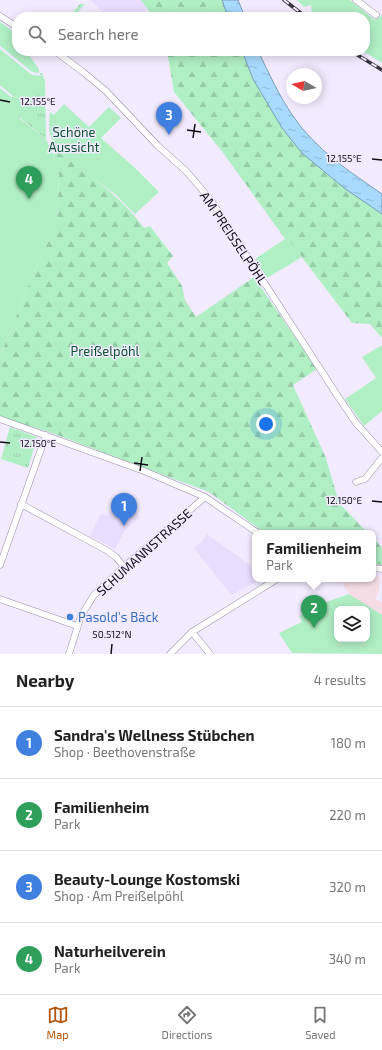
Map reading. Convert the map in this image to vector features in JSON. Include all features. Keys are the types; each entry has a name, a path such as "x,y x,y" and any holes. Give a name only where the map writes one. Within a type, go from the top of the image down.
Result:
{"street":[{"path":"356,0 376,15"},
{"path":"0,16 12,24"},
{"name":"AM PREISSELPÖHL","path":"62,56 106,91 158,146 186,171 210,199 341,401 356,423 382,452"},
{"path":"0,419 144,471 205,497 254,530"},
{"path":"0,565 3,549 46,435"},
{"path":"356,482 365,479 382,458"},
{"name":"SCHUMANNSTRASSE","path":"69,654 81,616 94,595 205,497"},
{"path":"21,504 106,550 116,557 124,567"},
{"path":"170,654 192,632 272,582"},
{"path":"0,599 77,626"},
{"path":"192,632 210,654"}],"shaded area":[{"path":"90,0 141,0 148,8 144,12 103,12"},
{"path":"113,505 124,511 130,506 140,517 125,530 115,549 90,536 101,513 107,516"},
{"path":"207,534 250,565 252,568 252,582 256,582 231,595 194,548"},
{"path":"376,576 380,577 379,591 375,599 382,602 382,615 370,608 370,606 366,606 354,599 343,584 343,582 376,582"}],"green space":[{"path":"141,0 222,0 226,12 149,12"},
{"path":"297,0 316,0 311,5 304,7"},
{"path":"316,0 350,0 365,12 312,12 311,5"},
{"path":"80,4 85,4 78,12 73,12"},
{"path":"382,15 382,63 370,55 370,16 375,20"},
{"path":"0,22 12,31 12,56 0,46"},
{"path":"0,49 32,75 43,76 45,98 33,93 22,104 0,85"},
{"path":"12,56 30,56 39,69 39,73 32,72"},
{"path":"168,56 244,56 253,79 344,188 382,214 382,338 370,324 352,323 288,239 285,239 224,154 174,92"},
{"path":"42,73 45,81 46,139 19,117 11,98 13,96 22,104 43,76 39,74"},
{"path":"0,88 22,106 19,118 46,139 53,154 59,176 57,222 32,277 0,356"},
{"name":"Schöne Aussicht","path":"64,104 89,127 109,107 121,118 101,138 134,167 159,192 135,214 116,195 58,152 50,133 50,112 54,115"},
{"name":"Preißelpöhl","path":"58,152 93,178 115,196 135,216 144,228 150,226 173,256 167,263 182,286 185,300 196,317 254,277 317,369 293,385 326,458 339,503 365,530 261,530 209,492 49,432 0,417 0,356 32,277 57,222 59,176 53,154"},
{"path":"285,239 288,239 302,257 267,278 255,259"},
{"path":"382,345 382,411 364,426 345,399 376,378 362,357"},
{"path":"10,427 37,437 28,468 1,459"},
{"path":"376,541 382,548 382,565 376,564"},
{"path":"349,594 368,606 334,606 334,642 370,642 370,607 382,615 382,654 292,653 279,633 302,622 299,616 323,603"}],"water":[{"path":"222,0 238,0 243,12 226,12"},
{"path":"244,56 260,56 274,84 302,128 334,159 382,194 382,214 344,188 302,153 282,128 253,79"}],"railway":[{"path":"284,0 300,12"},
{"path":"359,56 382,70"}],"place":[{"name":"Beauty-Lounge Kostomski","path":"169,135"},
{"name":"Naturheilverein","path":"29,199"},
{"name":"Sandra's Wellness Stübchen","path":"124,526"},
{"name":"Pasold's Bäck","path":"70,617"},
{"name":"Familienheim","path":"314,628"}]}
